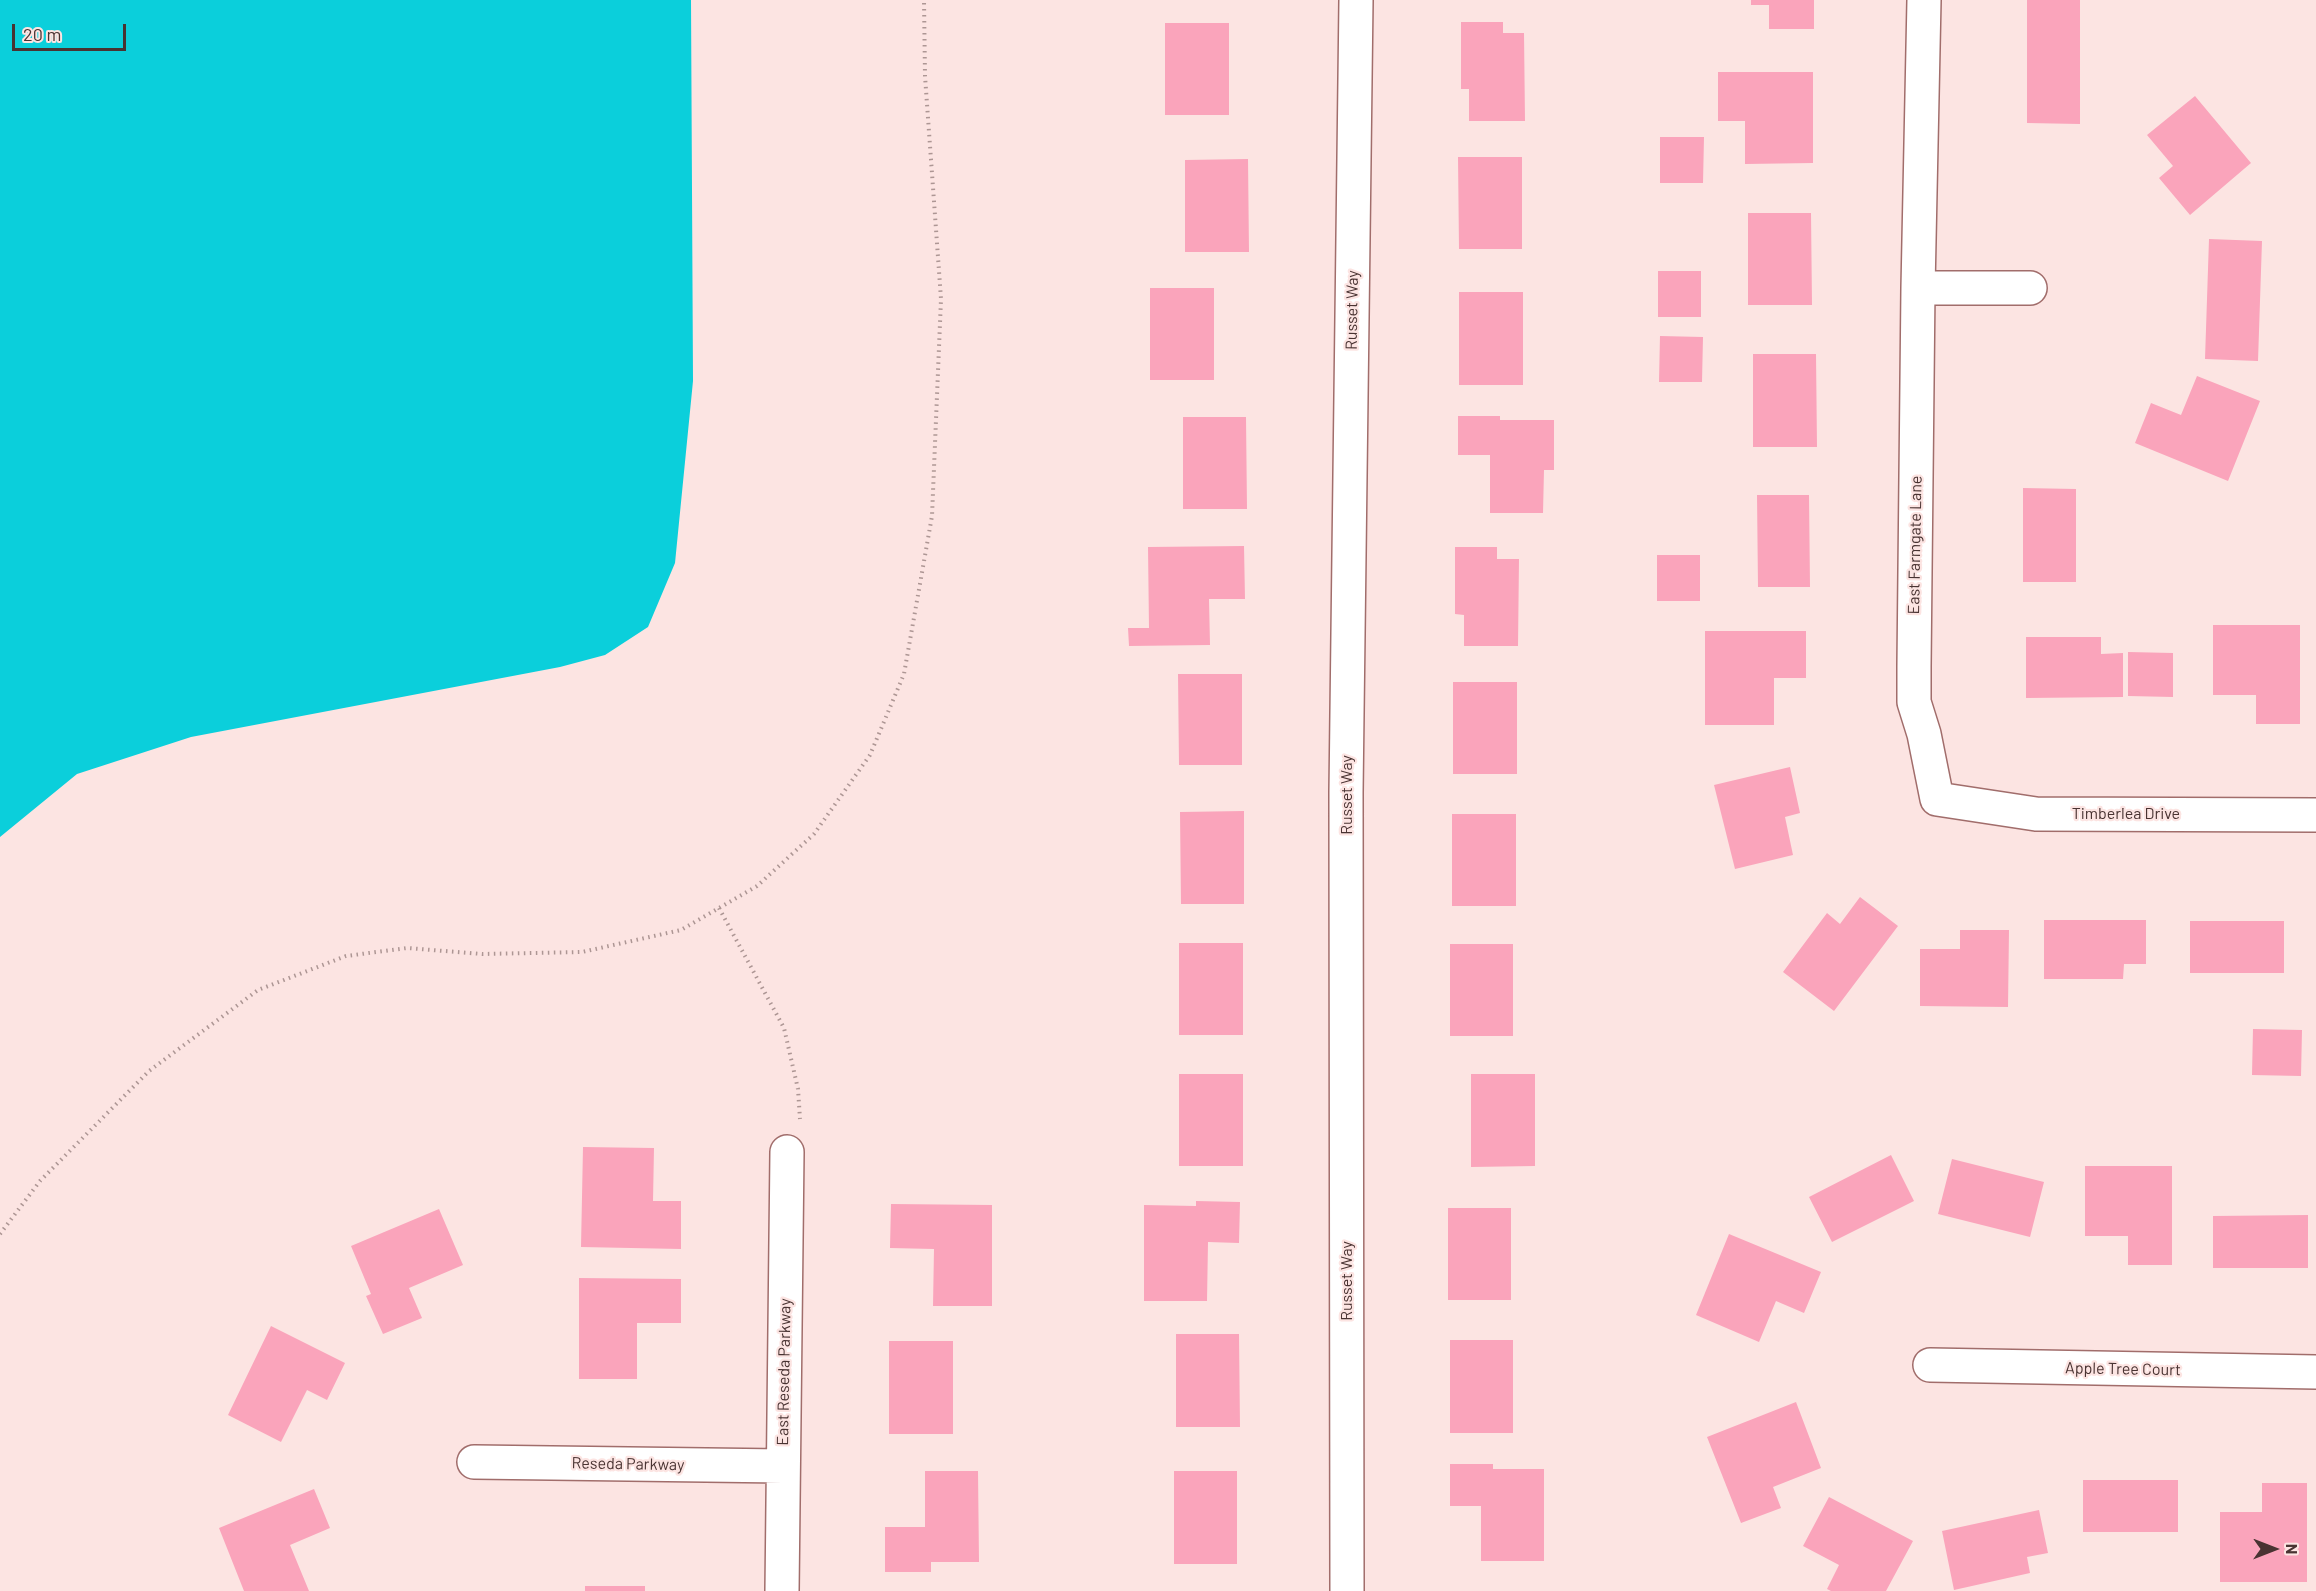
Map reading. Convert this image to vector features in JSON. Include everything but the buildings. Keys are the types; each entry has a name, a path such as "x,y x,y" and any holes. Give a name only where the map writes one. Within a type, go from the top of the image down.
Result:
{"street":[{"name":"Russet Way","path":"1347,1591 1346,780 1356,0"},
{"name":"East Farmgate Lane","path":"1924,0 1918,288 1914,702 1924,734 1937,799"},
{"path":"1918,288 2030,288"},
{"name":"Timberlea Drive","path":"1937,799 2036,814 2316,815"},
{"name":"East Reseda Parkway","path":"782,1591 787,1152"},
{"name":"Apple Tree Court","path":"1930,1365 2316,1372"},
{"name":"Reseda Parkway","path":"474,1462 783,1466"}],"path":[{"path":"0,1234 40,1181 149,1071 258,990 346,956 407,948 482,954 582,952 681,930 757,886 814,834 870,755 904,674 932,516 941,299 925,76 924,0"},
{"path":"719,908 784,1028 798,1089 802,1144 800,1148 787,1152"}],"water":[{"path":"0,0 691,0 693,381 675,563 648,627 605,655 560,667 191,737 77,774 0,837"}]}
